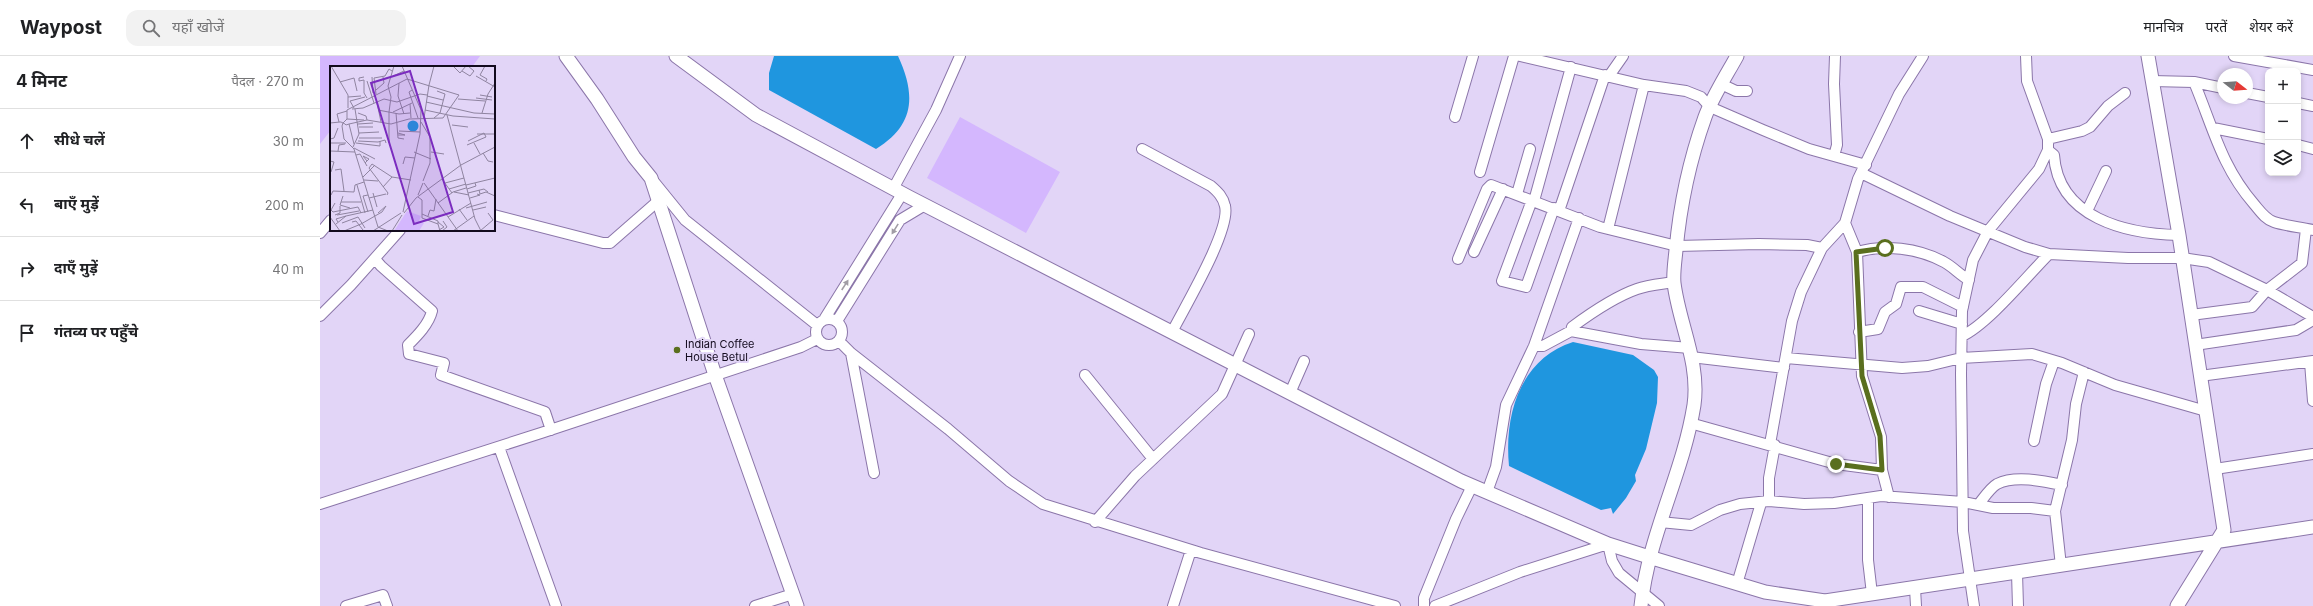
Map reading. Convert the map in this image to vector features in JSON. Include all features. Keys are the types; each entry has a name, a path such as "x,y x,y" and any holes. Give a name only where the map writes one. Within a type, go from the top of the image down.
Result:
{"main road":[{"path":"566,56 597,99 634,157 651,178 715,375 795,600"},
{"path":"676,56 756,116 925,206 1472,486 1608,544 1737,584 1801,602 1825,601 2313,527"},
{"path":"1641,606 1642,592 1649,557 1690,423 1696,381 1674,282 1678,227 1701,130 1721,84 1737,56"},
{"path":"2148,56 2179,235 2224,530 2177,606"}],"street":[{"path":"825,318 837,321 841,325 842,333 839,341 832,345 824,344 818,339 815,332 817,325 825,318 898,191 960,56"},
{"path":"1455,117 1473,56"},
{"path":"1480,172 1514,56"},
{"path":"1520,56 1568,63 1644,84 1686,91 1701,97 1710,107 1809,149 1834,156 1863,169 1950,216 2026,247 2049,254 2128,258 2182,258 2209,262 2267,290 2313,317"},
{"path":"1568,63 1533,200 1502,281 1526,287 1557,210 1607,75 1623,56"},
{"path":"1834,156 1837,145 1834,84 1835,56"},
{"path":"1737,584 1765,502 1772,445 1792,321 1801,292 1822,248 1845,223 1858,179 1899,94 1923,56"},
{"path":"1974,606 1963,531 1964,502 1961,358 1963,307 1973,260 1988,232 2039,169 2048,150 2048,140 2028,81 2026,56"},
{"path":"2234,56 2313,70"},
{"path":"2152,81 2194,82 2217,87"},
{"path":"2191,315 2252,307 2267,290 2302,263 2310,229 2274,222 2265,217 2245,194 2229,171 2216,144 2213,128 2194,82"},
{"path":"1608,229 1644,84"},
{"path":"1721,84 1736,91 1747,91"},
{"path":"2048,140 2082,131 2090,127 2108,106 2125,93"},
{"path":"2253,94 2265,96"},
{"path":"2301,104 2313,106"},
{"path":"2213,128 2265,138"},
{"path":"2301,146 2313,148"},
{"path":"1142,149 1212,186 1220,194 1225,207 1224,222 1214,249 1172,332"},
{"path":"1517,194 1530,149"},
{"path":"2048,150 2054,155 2060,183 2072,200 2087,212 2113,225 2136,232 2179,235"},
{"path":"2087,212 2106,171"},
{"path":"651,178 685,220 817,325"},
{"path":"1458,259 1487,189 1491,184 1608,229 1676,246 1759,244 1807,245 1822,248"},
{"path":"1474,252 1503,189"},
{"path":"495,215 603,243 610,243 658,201"},
{"path":"837,321 900,220 925,206"},
{"path":"1487,492 1496,467 1506,405 1534,346 1579,218"},
{"path":"320,234 330,221"},
{"path":"1845,223 1856,252 1862,376 1880,436 1882,470 1889,497"},
{"path":"320,316 375,259 399,231"},
{"path":"1856,252 1885,248 1904,249 1945,262 1969,280"},
{"path":"1962,336 1971,332 1986,319 2049,254"},
{"path":"375,259 380,266 432,311 431,316 418,336 408,345 409,354 444,362 441,375 545,412 551,430"},
{"path":"1534,346 1543,346 1571,331 1572,327 1584,318 1638,288 1674,282"},
{"path":"1860,332 1878,329 1885,312 1896,304 1901,287 1923,287 1963,307"},
{"path":"1919,311 1962,324"},
{"path":"2195,345 2296,330 2313,320"},
{"path":"1571,331 1784,368"},
{"path":"1095,522 1135,476 1222,394 1234,364 1249,334"},
{"path":"320,504 551,430 818,339"},
{"path":"839,341 851,353 948,429 1009,481 1043,504 1095,522 1191,550 1395,606"},
{"path":"851,353 874,473"},
{"path":"1786,358 1902,368 1928,366 1961,358 2032,354 2154,398 2206,411"},
{"path":"1290,393 1304,361"},
{"path":"2034,441 2046,384 2054,361"},
{"path":"2200,376 2311,361 2313,401"},
{"path":"2061,566 2055,511 2062,485 2084,372"},
{"path":"1085,374 1153,459"},
{"path":"1690,423 1751,442 1772,445 1836,464 1882,470"},
{"path":"499,446 556,606"},
{"path":"2215,469 2313,454"},
{"path":"1978,505 1996,485 2003,482 2034,481 2062,485"},
{"path":"1424,606 1424,598 1456,519 1472,486"},
{"path":"1660,522 1691,525 1729,506 1765,502 1804,504 1834,503 1868,498 1889,497 1964,502 1993,508 2031,508 2055,511"},
{"path":"1868,498 1868,560 1872,594"},
{"path":"1434,606 1520,572 1608,544 1612,561 1619,573 1658,606"},
{"path":"1173,606 1191,550"},
{"path":"2017,573 2018,606"},
{"path":"1915,588 1916,606"},
{"path":"346,606 383,595 387,606"},
{"path":"755,606 795,600"}],"shaded area":[{"path":"320,56 480,56 473,66 330,66 330,131 320,144"},
{"path":"960,117 1060,172 1026,233 927,178"}],"water":[{"path":"774,56 898,56 908,84 908,108 905,119 889,140 876,149 769,90 769,73"},
{"path":"1573,342 1633,355 1654,370 1658,377 1657,403 1646,449 1635,475 1636,481 1626,498 1613,514 1611,508 1601,510 1509,466 1509,428 1519,391 1528,375 1540,361 1555,350"}],"place":[{"name":"Indian Coffee House Betul","path":"677,350"}],"route":[{"path":"1836,464 1865,469 1882,470 1880,436 1862,376 1858,299 1859,278 1856,252 1866,249 1885,248"}]}
